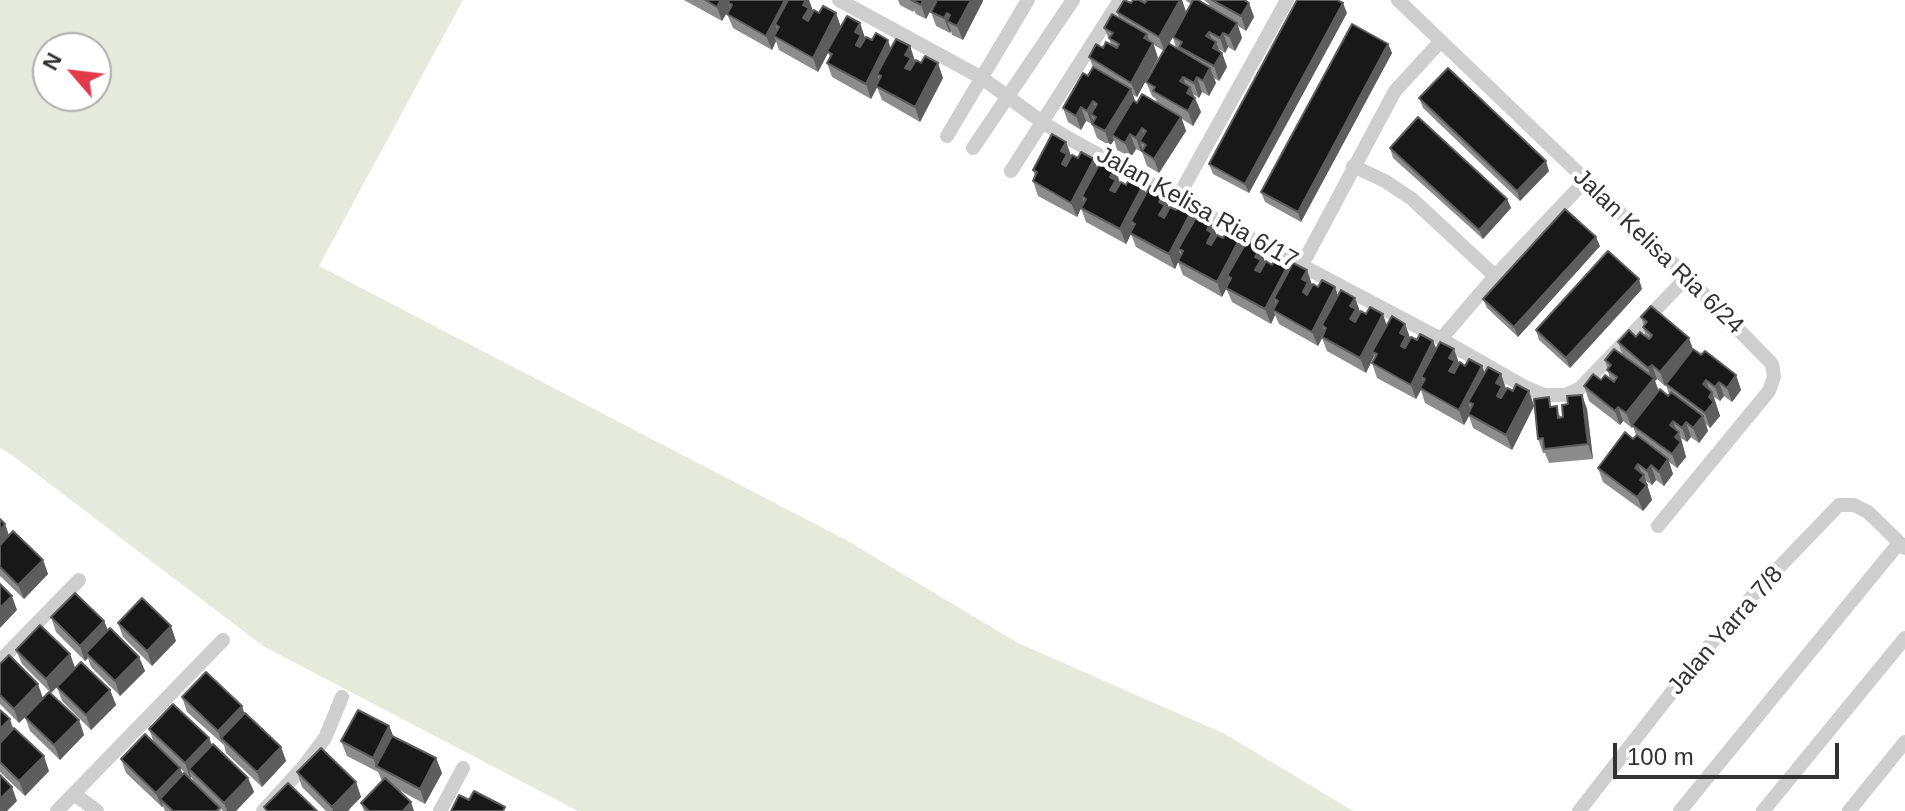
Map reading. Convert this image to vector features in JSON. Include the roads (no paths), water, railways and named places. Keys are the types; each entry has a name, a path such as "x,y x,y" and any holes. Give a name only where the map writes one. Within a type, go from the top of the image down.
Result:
{"street":[{"name":"Jalan Kelisa Ria 6/17","path":"839,0 982,78 1042,122 1177,199 1544,395 1565,395 1579,389 1687,277"},
{"path":"947,136 1028,0"},
{"path":"973,148 1073,0"},
{"path":"1011,171 1120,0"},
{"path":"1177,199 1287,0"},
{"name":"Jalan Kelisa Ria 6/24","path":"1398,0 1687,277 1772,364 1774,377 1769,391 1658,526"},
{"path":"1302,265 1395,91 1440,42"},
{"path":"1353,166 1385,181 1412,199 1495,276"},
{"path":"1441,339 1495,276 1585,181"},
{"name":"Jalan Yarra 7/8","path":"1579,811 1697,660 1761,586 1839,505 1854,505 1868,512 1902,546"},
{"path":"1680,811 1902,546"},
{"path":"0,661 79,580"},
{"path":"1763,811 1905,638"},
{"path":"57,811 223,640"},
{"path":"263,811 325,738 342,697"},
{"path":"1849,811 1905,742"},
{"path":"440,811 463,768"},
{"path":"74,794 97,811"}]}
